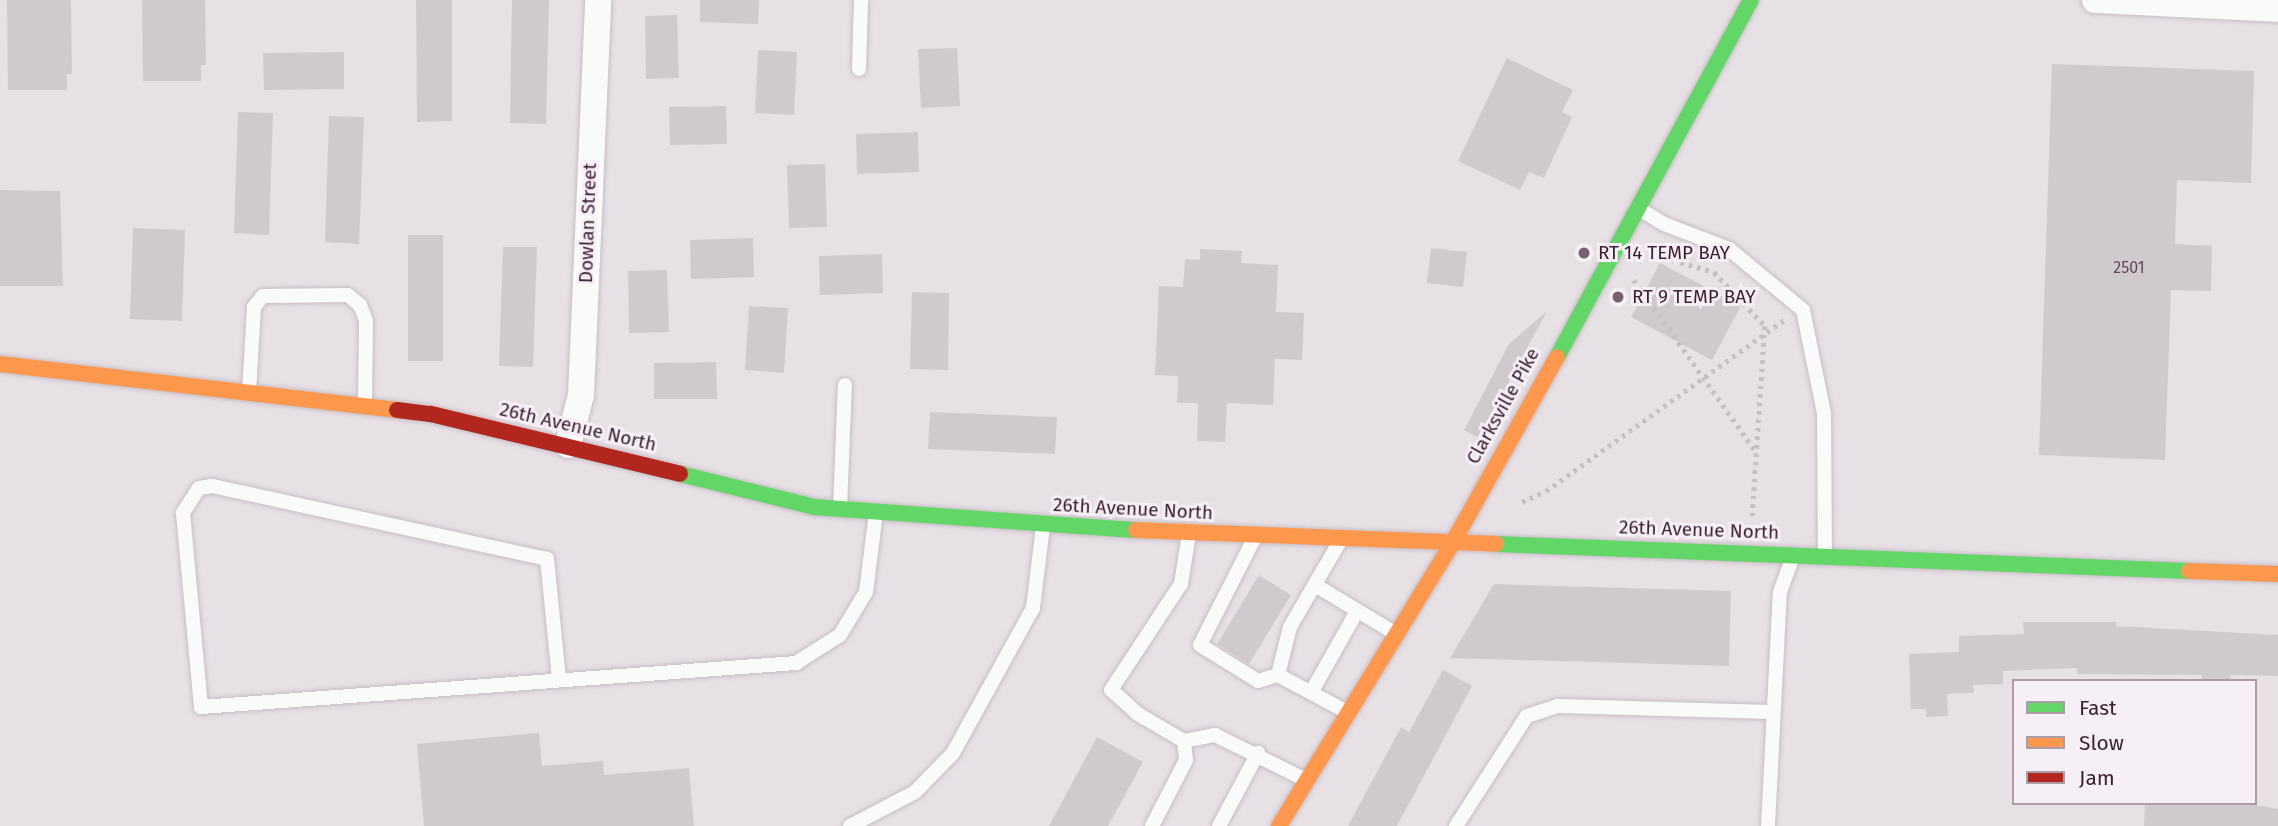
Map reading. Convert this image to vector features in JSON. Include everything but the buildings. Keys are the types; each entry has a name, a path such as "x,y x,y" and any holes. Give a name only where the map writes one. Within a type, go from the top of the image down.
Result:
{"street":[{"name":"Dowlan Street","path":"568,445 581,395 597,0"},
{"name":"Clarksville Pike","path":"1279,826 1452,544 1640,209 1751,0"},
{"path":"2095,0 2278,9"},
{"name":"26th Avenue North","path":"0,364 431,415 568,445 814,507 1043,526 1341,540 1825,555 2278,574"}],"lane":[{"path":"859,69 861,0"},
{"path":"1640,209 1664,224 1729,249 1801,308 1824,413 1825,555"},
{"path":"249,393 254,307 263,296 348,295 360,305 366,321 365,407"},
{"path":"840,509 845,385"},
{"path":"559,678 547,559 212,486 199,488 183,513 201,707 559,678 796,663 840,635 866,592 876,512"},
{"path":"850,826 915,792 953,753 1033,608 1043,526"},
{"path":"1189,533 1181,584 1111,690 1138,713 1184,741 1215,735 1258,753 1307,780"},
{"path":"1256,535 1200,645 1258,681 1278,675 1312,691 1348,713"},
{"path":"1278,675 1290,628 1341,540"},
{"path":"1768,826 1780,592 1793,554"},
{"path":"1315,585 1397,634"},
{"path":"1312,691 1357,611"},
{"path":"1456,826 1527,716 1557,706 1773,712"},
{"path":"1152,826 1186,760 1184,741"},
{"path":"1219,826 1258,753"}],"path":[{"path":"1648,253 1714,272 1765,326 1752,520"},
{"path":"1633,280 1755,451"},
{"path":"1522,502 1546,491 1801,308"}],"traffic: fast":[{"path":"1557,357 1751,0"},
{"path":"680,474 814,507 1136,530"},
{"path":"1496,544 2189,571"}],"traffic: slow":[{"path":"1279,826 1452,544 1557,357"},
{"path":"0,364 397,410"},
{"path":"1136,530 1496,544"},
{"path":"2189,571 2278,574"}],"traffic: jam":[{"path":"397,410 431,414 680,474"}],"place":[{"name":"RT 14 TEMP BAY","path":"1584,253"},
{"name":"RT 9 TEMP BAY","path":"1618,297"}]}
